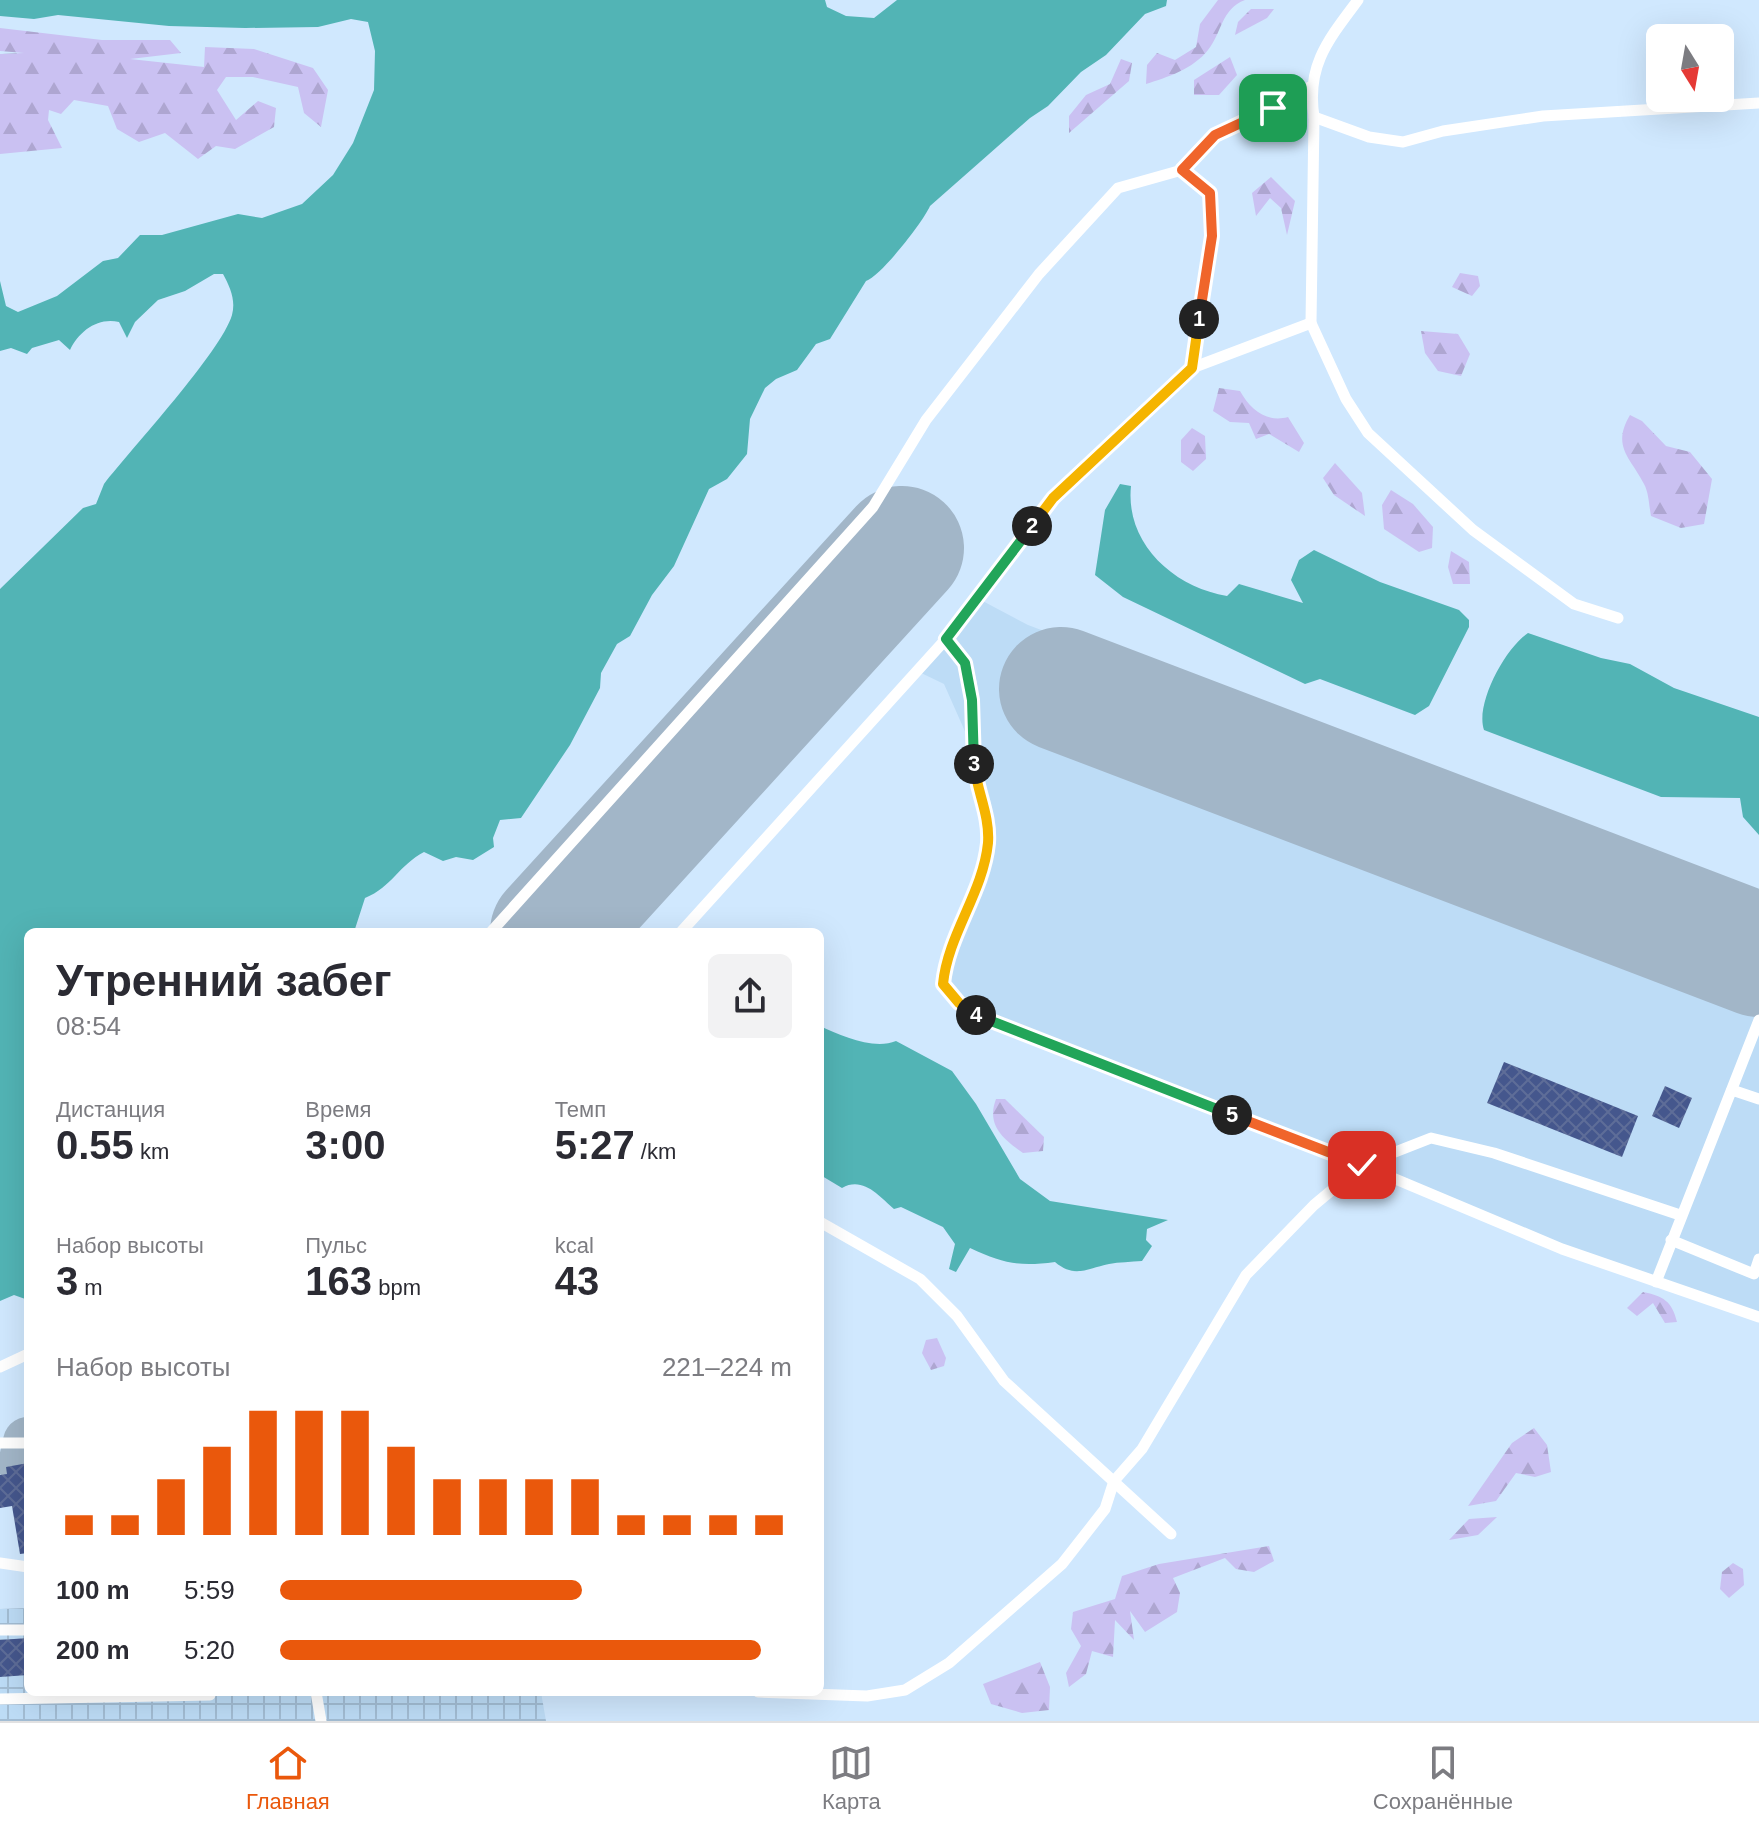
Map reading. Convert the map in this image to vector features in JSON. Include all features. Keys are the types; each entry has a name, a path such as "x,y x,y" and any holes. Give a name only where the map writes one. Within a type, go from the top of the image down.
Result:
{"lane":[{"path":"1358,0 1328,40 1310,87 1314,117 1311,323 1346,399 1368,433 1473,530 1574,604 1618,618"},
{"path":"495,928 873,507 926,420 1059,252 1118,188 1182,170 1215,135 1310,87"},
{"path":"1314,117 1369,137 1403,142 1443,131 1543,116 1759,103"},
{"path":"1182,170 1210,193 1212,236 1192,368"},
{"path":"685,928 946,639 1053,498 1192,368 1311,323"},
{"path":"946,639 965,663 972,700 971,745 975,777 987,813 988,845 976,887 946,961 943,984 959,1003 982,1018 1362,1165 1562,1249 1759,1317"},
{"path":"1656,1282 1759,1020"},
{"path":"1732,1090 1759,1099"},
{"path":"824,1694 867,1696 905,1690 949,1663 1062,1564 1105,1509 1114,1481 1142,1449 1246,1275 1314,1205 1362,1165 1431,1138 1494,1153 1680,1215"},
{"path":"824,1224 920,1279 957,1316 1004,1381 1171,1534"},
{"path":"1671,1240 1754,1274 1759,1259"},
{"path":"0,1367 24,1356"},
{"path":"0,1443 24,1443"},
{"path":"0,1563 24,1566"},
{"path":"0,1630 24,1630"},
{"path":"0,1699 158,1696"},
{"path":"317,1696 321,1721"}],"shaded area":[{"path":"0,0 825,0 827,7 846,16 874,18 897,0 1167,0 1166,6 1145,14 1106,55 1081,72 1048,106 1030,118 930,206 901,248 866,281 830,339 816,344 797,370 776,379 765,388 750,419 747,454 727,479 709,489 674,566 652,595 630,636 617,644 601,673 600,688 570,745 521,818 500,820 493,838 494,847 473,860 456,857 443,861 424,852 415,857 382,888 365,898 355,928 24,928 24,1299 14,1295 0,1301 0,589 83,508 96,504 104,484 211,352 232,315 233,304 223,274 214,274 185,291 158,300 135,322 127,338 119,322 104,322 84,331 70,350 59,340 32,348 27,354 11,348 0,351 0,281 6,306 18,312 57,296 103,261 118,258 140,235 162,235 238,214 262,218 302,204 333,175 353,143 374,90 375,51 368,22 351,19 318,27 245,28 169,26 58,15 34,19 0,16"},
{"path":"1120,484 1131,486 1131,507 1136,526 1156,559 1188,583 1207,591 1227,596 1239,584 1303,603 1291,580 1299,560 1314,550 1380,582 1459,610 1469,620 1469,627 1429,706 1415,715 1320,679 1305,684 1123,597 1095,575 1105,510"},
{"path":"977,598 1028,625 1759,900 1759,1318 1449,1202 976,1015 943,984 988,845 971,745 944,684 917,671"},
{"path":"1528,633 1601,658 1630,664 1674,688 1759,717 1759,835 1743,817 1740,798 1661,797 1484,730 1484,706 1494,677 1510,651"},
{"path":"824,1028 868,1043 896,1041 952,1071 976,1104 1020,1179 1050,1201 1168,1220 1147,1229 1146,1240 1152,1246 1142,1261 1075,1271 1055,1262 1011,1262 970,1248 956,1272 949,1269 955,1244 943,1227 901,1207 894,1209 864,1186 857,1184 842,1188 824,1177"},
{"path":"24,1608 24,1696 542,1696 546,1721 0,1721 0,1609"}],"green space":[{"path":"1218,0 1245,0 1226,15 1213,43 1202,57 1180,72 1146,84 1147,65 1157,53 1175,60 1196,47 1200,24"},
{"path":"1251,9 1274,9 1267,18 1235,35 1238,22"},
{"path":"0,28 102,40 170,40 181,53 130,59 204,67 205,47 254,49 313,68 328,90 321,127 304,113 298,87 253,77 226,77 217,90 236,120 258,101 276,108 274,127 235,149 216,146 198,159 165,133 139,142 117,129 108,106 74,100 61,114 49,110 48,120 62,148 0,154 0,54 24,53 0,51"},
{"path":"1230,57 1237,75 1219,95 1194,95 1194,80"},
{"path":"1121,59 1132,63 1129,81 1069,133 1069,116 1086,95 1110,84"},
{"path":"1271,177 1295,201 1287,235 1281,208 1270,198 1256,216 1252,193"},
{"path":"1460,273 1478,276 1480,286 1472,296 1452,287"},
{"path":"1421,331 1458,334 1470,354 1461,376 1438,371 1425,353"},
{"path":"1219,388 1240,391 1254,409 1266,416 1288,417 1304,443 1299,452 1269,434 1256,439 1249,423 1230,422 1213,411"},
{"path":"1630,415 1642,421 1666,446 1690,452 1712,479 1704,524 1681,528 1651,516 1646,488 1623,444 1622,436"},
{"path":"1192,428 1205,436 1206,459 1193,471 1181,462 1181,440"},
{"path":"1335,463 1362,493 1365,516 1334,495 1323,478"},
{"path":"1391,490 1413,504 1433,527 1432,548 1419,552 1384,529 1382,505"},
{"path":"1451,551 1469,562 1470,584 1453,584 1448,567"},
{"path":"996,1099 1005,1099 1044,1137 1043,1151 1023,1153 1003,1137 993,1116"},
{"path":"1643,1292 1666,1301 1677,1322 1665,1323 1653,1303 1637,1316 1627,1308"},
{"path":"937,1338 946,1358 944,1366 931,1370 922,1353 926,1340"},
{"path":"1534,1428 1547,1445 1551,1472 1535,1477 1516,1473 1496,1501 1468,1506 1512,1443"},
{"path":"1497,1517 1478,1535 1449,1540 1469,1519"},
{"path":"1269,1546 1274,1561 1254,1572 1236,1569 1225,1558 1173,1578 1180,1593 1177,1612 1145,1632 1130,1611 1134,1640 1115,1620 1113,1657 1092,1651 1086,1674 1069,1687 1066,1673 1081,1646 1071,1629 1073,1612 1115,1599 1122,1576 1159,1564"},
{"path":"1733,1563 1743,1569 1744,1585 1729,1598 1720,1589 1722,1572"},
{"path":"1040,1662 1050,1687 1049,1710 1022,1713 991,1704 983,1684"}],"building":[{"path":"1504,1062 1638,1116 1622,1157 1487,1103"},
{"path":"1665,1086 1692,1098 1679,1128 1652,1116"},
{"path":"24,1464 24,1554 20,1554 12,1506 0,1508 0,1475 7,1474 6,1467"},
{"path":"24,1638 24,1675 0,1677 0,1640"}],"taxiway":[{"path":"23,1464 24,1460"}],"runway":[{"path":"556,928 902,548"},
{"path":"1061,689 1759,955"}],"route":[{"path":"1273,108 1215,135 1182,170 1210,193 1212,236 1192,368 1053,498 946,639 965,663 972,700 971,745 975,777 987,813 988,845 976,887 946,961 943,984 959,1003 982,1018 1362,1165"}]}
